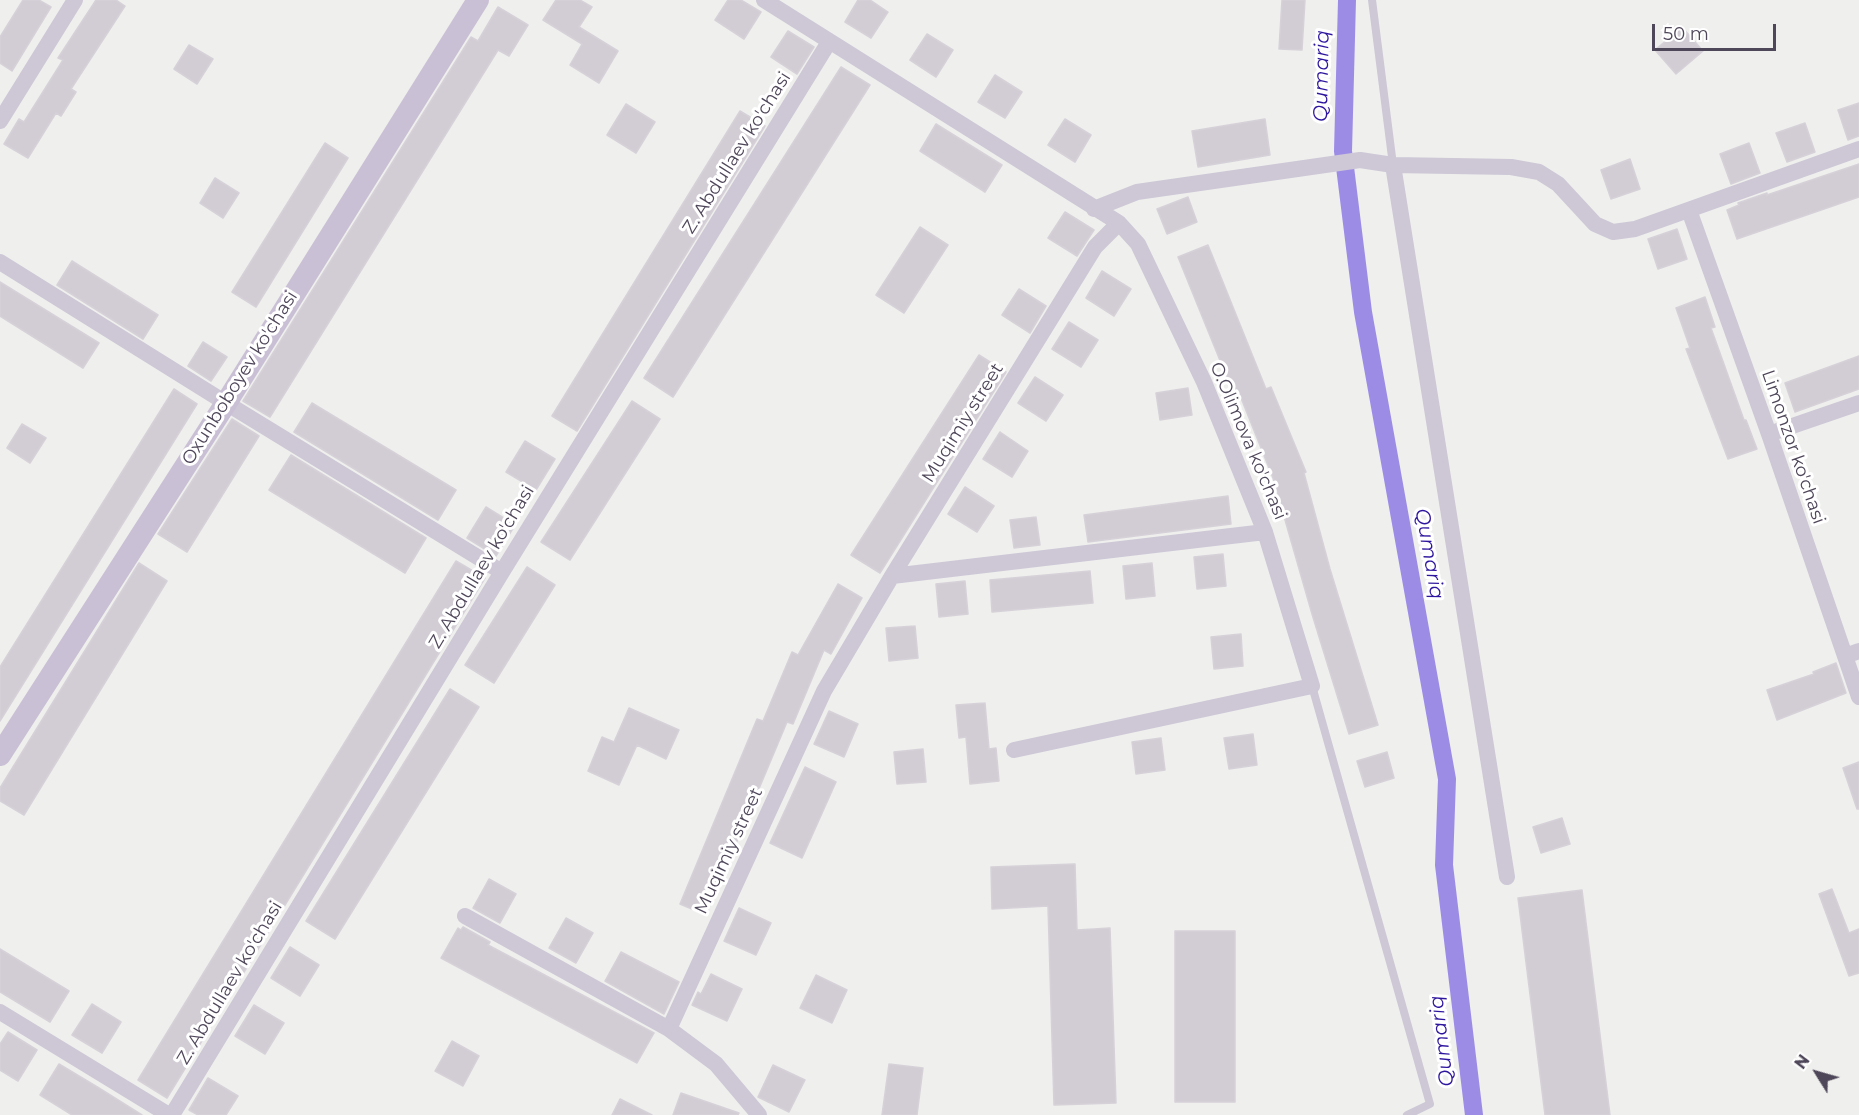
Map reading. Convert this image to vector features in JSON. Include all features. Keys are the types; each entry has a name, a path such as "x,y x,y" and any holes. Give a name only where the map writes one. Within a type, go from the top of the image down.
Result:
{"main road":[{"name":"Oxunboboyev ko'chasi","path":"0,755 226,403 478,0"}],"street":[{"path":"0,121 75,0"},
{"path":"764,0 1119,223"},
{"name":"Z. Abdullaev ko'chasi","path":"170,1115 828,42"},
{"path":"1094,209 1137,192 1360,160 1393,165 1511,167 1539,172 1558,184 1594,224 1613,232 1635,229 1859,149"},
{"path":"1393,165 1507,877"},
{"name":"Limonzor ko'chasi","path":"1689,210 1769,434 1852,653 1859,697"},
{"name":"O.Olimova ko'chasi","path":"1119,223 1138,244 1204,382 1265,532 1312,686"},
{"name":"Muqimiy street","path":"669,1029 824,692 892,576 1095,247 1119,223"},
{"path":"0,262 502,572"},
{"path":"1769,434 1859,403"},
{"path":"892,576 1265,532"},
{"path":"1014,750 1312,686"},
{"path":"465,916 669,1029 716,1064 759,1115"},
{"path":"0,1012 170,1115"}],"lane":[{"path":"1372,0 1393,165"},
{"path":"1312,686 1430,1104 1407,1115"}],"building":[{"path":"23,0 39,0 51,7 12,71 0,63 0,37"},
{"path":"96,0 116,0 125,6 71,89 76,92 61,116 56,113 28,158 4,144 19,119 24,122 63,60 58,58"},
{"path":"556,0 580,0 592,7 579,27 618,51 599,83 570,65 582,44 543,20"},
{"path":"728,0 741,0 761,12 744,39 715,20"},
{"path":"858,0 870,0 888,12 871,38 845,22"},
{"path":"1282,0 1305,0 1302,50 1279,49"},
{"path":"498,7 528,25 509,56 498,50 270,417 243,401 471,37 478,41"},
{"path":"1682,27 1703,51 1676,74 1655,50"},
{"path":"788,31 814,47 797,74 771,57"},
{"path":"927,34 953,50 936,77 910,60"},
{"path":"189,45 213,59 197,84 174,69"},
{"path":"841,67 870,85 673,397 644,378"},
{"path":"995,75 1022,92 1005,118 978,102"},
{"path":"1859,103 1859,136 1848,140 1838,110"},
{"path":"626,104 655,122 636,153 607,135"},
{"path":"740,111 765,126 577,431 552,416"},
{"path":"1065,119 1091,135 1075,162 1048,145"},
{"path":"1265,119 1270,155 1198,167 1192,131"},
{"path":"1805,123 1815,152 1787,162 1776,133"},
{"path":"936,124 1002,165 985,192 920,151"},
{"path":"325,143 348,158 256,307 232,292"},
{"path":"1749,143 1760,173 1731,184 1720,154"},
{"path":"1630,159 1640,189 1611,199 1601,170"},
{"path":"1859,164 1859,197 1737,239 1727,210 1739,205 1738,203"},
{"path":"215,178 239,193 223,218 200,203"},
{"path":"1188,197 1197,222 1167,234 1157,209"},
{"path":"1065,212 1094,230 1077,256 1048,238"},
{"path":"920,227 948,245 904,313 876,295"},
{"path":"1677,229 1687,259 1658,269 1648,239"},
{"path":"1208,245 1266,389 1271,387 1306,472 1304,473 1330,569 1378,725 1349,734 1273,478 1239,393 1234,395 1178,257"},
{"path":"72,261 158,315 143,339 57,285"},
{"path":"1102,271 1131,289 1114,316 1086,298"},
{"path":"0,282 99,343 83,368 0,316"},
{"path":"1019,289 1046,306 1030,333 1002,315"},
{"path":"1705,297 1715,327 1711,328 1744,420 1746,420 1757,449 1728,459 1686,349 1690,348 1676,308"},
{"path":"1069,322 1098,340 1081,367 1052,349"},
{"path":"203,342 227,357 211,381 188,366"},
{"path":"979,355 1006,372 880,573 851,555"},
{"path":"1859,356 1859,389 1795,412 1785,383"},
{"path":"1035,377 1063,395 1046,421 1018,403"},
{"path":"1188,388 1192,415 1160,420 1156,393"},
{"path":"174,389 197,404 0,721 0,667"},
{"path":"632,401 660,419 570,560 541,542"},
{"path":"312,403 456,490 438,520 294,432"},
{"path":"232,419 259,436 187,552 158,534"},
{"path":"22,424 46,438 30,463 7,448"},
{"path":"1000,432 1028,451 1012,477 983,459"},
{"path":"525,441 555,459 536,490 506,472"},
{"path":"291,455 426,538 405,573 269,490"},
{"path":"965,487 994,506 977,532 948,514"},
{"path":"1228,496 1231,524 1088,542 1084,515"},
{"path":"486,507 515,525 496,556 467,538"},
{"path":"1036,517 1040,545 1014,548 1010,520"},
{"path":"1223,554 1226,586 1197,589 1194,557"},
{"path":"456,561 485,578 167,1098 138,1080"},
{"path":"139,563 167,581 24,815 0,801 0,788"},
{"path":"1152,563 1155,596 1126,599 1123,566"},
{"path":"527,567 555,585 494,683 465,665"},
{"path":"1090,571 1093,603 992,612 990,580"},
{"path":"965,581 968,614 939,617 936,584"},
{"path":"838,584 862,598 831,654 824,650 793,724 787,722 706,915 680,904 757,719 763,721 792,652 798,655"},
{"path":"915,626 918,658 889,661 886,628"},
{"path":"1241,634 1243,666 1214,669 1211,637"},
{"path":"1836,663 1846,693 1777,720 1767,690 1814,674 1813,672"},
{"path":"450,689 479,707 335,939 306,921"},
{"path":"985,703 989,749 996,748 999,781 970,784 966,737 959,738 956,705"},
{"path":"629,708 679,730 666,759 637,745 619,785 588,771 602,737 614,742"},
{"path":"829,711 858,724 844,757 814,744"},
{"path":"1253,734 1257,765 1229,769 1224,738"},
{"path":"1161,738 1165,770 1136,774 1132,742"},
{"path":"923,749 926,782 897,784 894,752"},
{"path":"1387,752 1394,778 1365,787 1357,761"},
{"path":"1859,762 1859,809 1857,809 1843,768"},
{"path":"805,767 836,782 802,858 770,843"},
{"path":"1562,818 1570,844 1541,853 1533,827"},
{"path":"1075,864 1077,930 1110,928 1116,1103 1054,1105 1048,906 992,909 991,867"},
{"path":"489,879 516,894 500,923 473,908"},
{"path":"1832,889 1849,933 1859,929 1859,973 1849,976 1819,894"},
{"path":"1582,890 1610,1115 1545,1115 1518,898"},
{"path":"739,908 771,923 756,955 724,941"},
{"path":"566,918 593,933 576,963 549,948"},
{"path":"463,927 490,942 488,945 654,1033 637,1063 441,958 458,928 461,930"},
{"path":"1175,931 1235,931 1235,1102 1175,1102"},
{"path":"290,947 319,965 300,996 271,978"},
{"path":"0,949 69,991 50,1022 0,992"},
{"path":"621,952 679,982 664,1014 605,981"},
{"path":"711,974 742,989 727,1021 692,1005 698,992 701,994"},
{"path":"816,975 847,990 832,1023 800,1008"},
{"path":"92,1004 121,1022 102,1053 72,1035"},
{"path":"254,1005 284,1023 265,1054 235,1036"},
{"path":"8,1032 37,1050 18,1081 0,1070 0,1044"},
{"path":"452,1041 479,1056 463,1086 435,1071"},
{"path":"59,1064 142,1115 72,1115 40,1095"},
{"path":"889,1064 923,1068 917,1115 882,1115"},
{"path":"773,1065 805,1080 789,1112 758,1097"},
{"path":"208,1078 238,1096 226,1115 198,1115 189,1110"},
{"path":"681,1093 739,1113 738,1115 673,1115"},
{"path":"620,1099 652,1115 612,1115"}],"waterway":[{"name":"Qumariq","path":"1347,0 1343,151 1363,312 1447,779 1444,865 1474,1115"}]}
